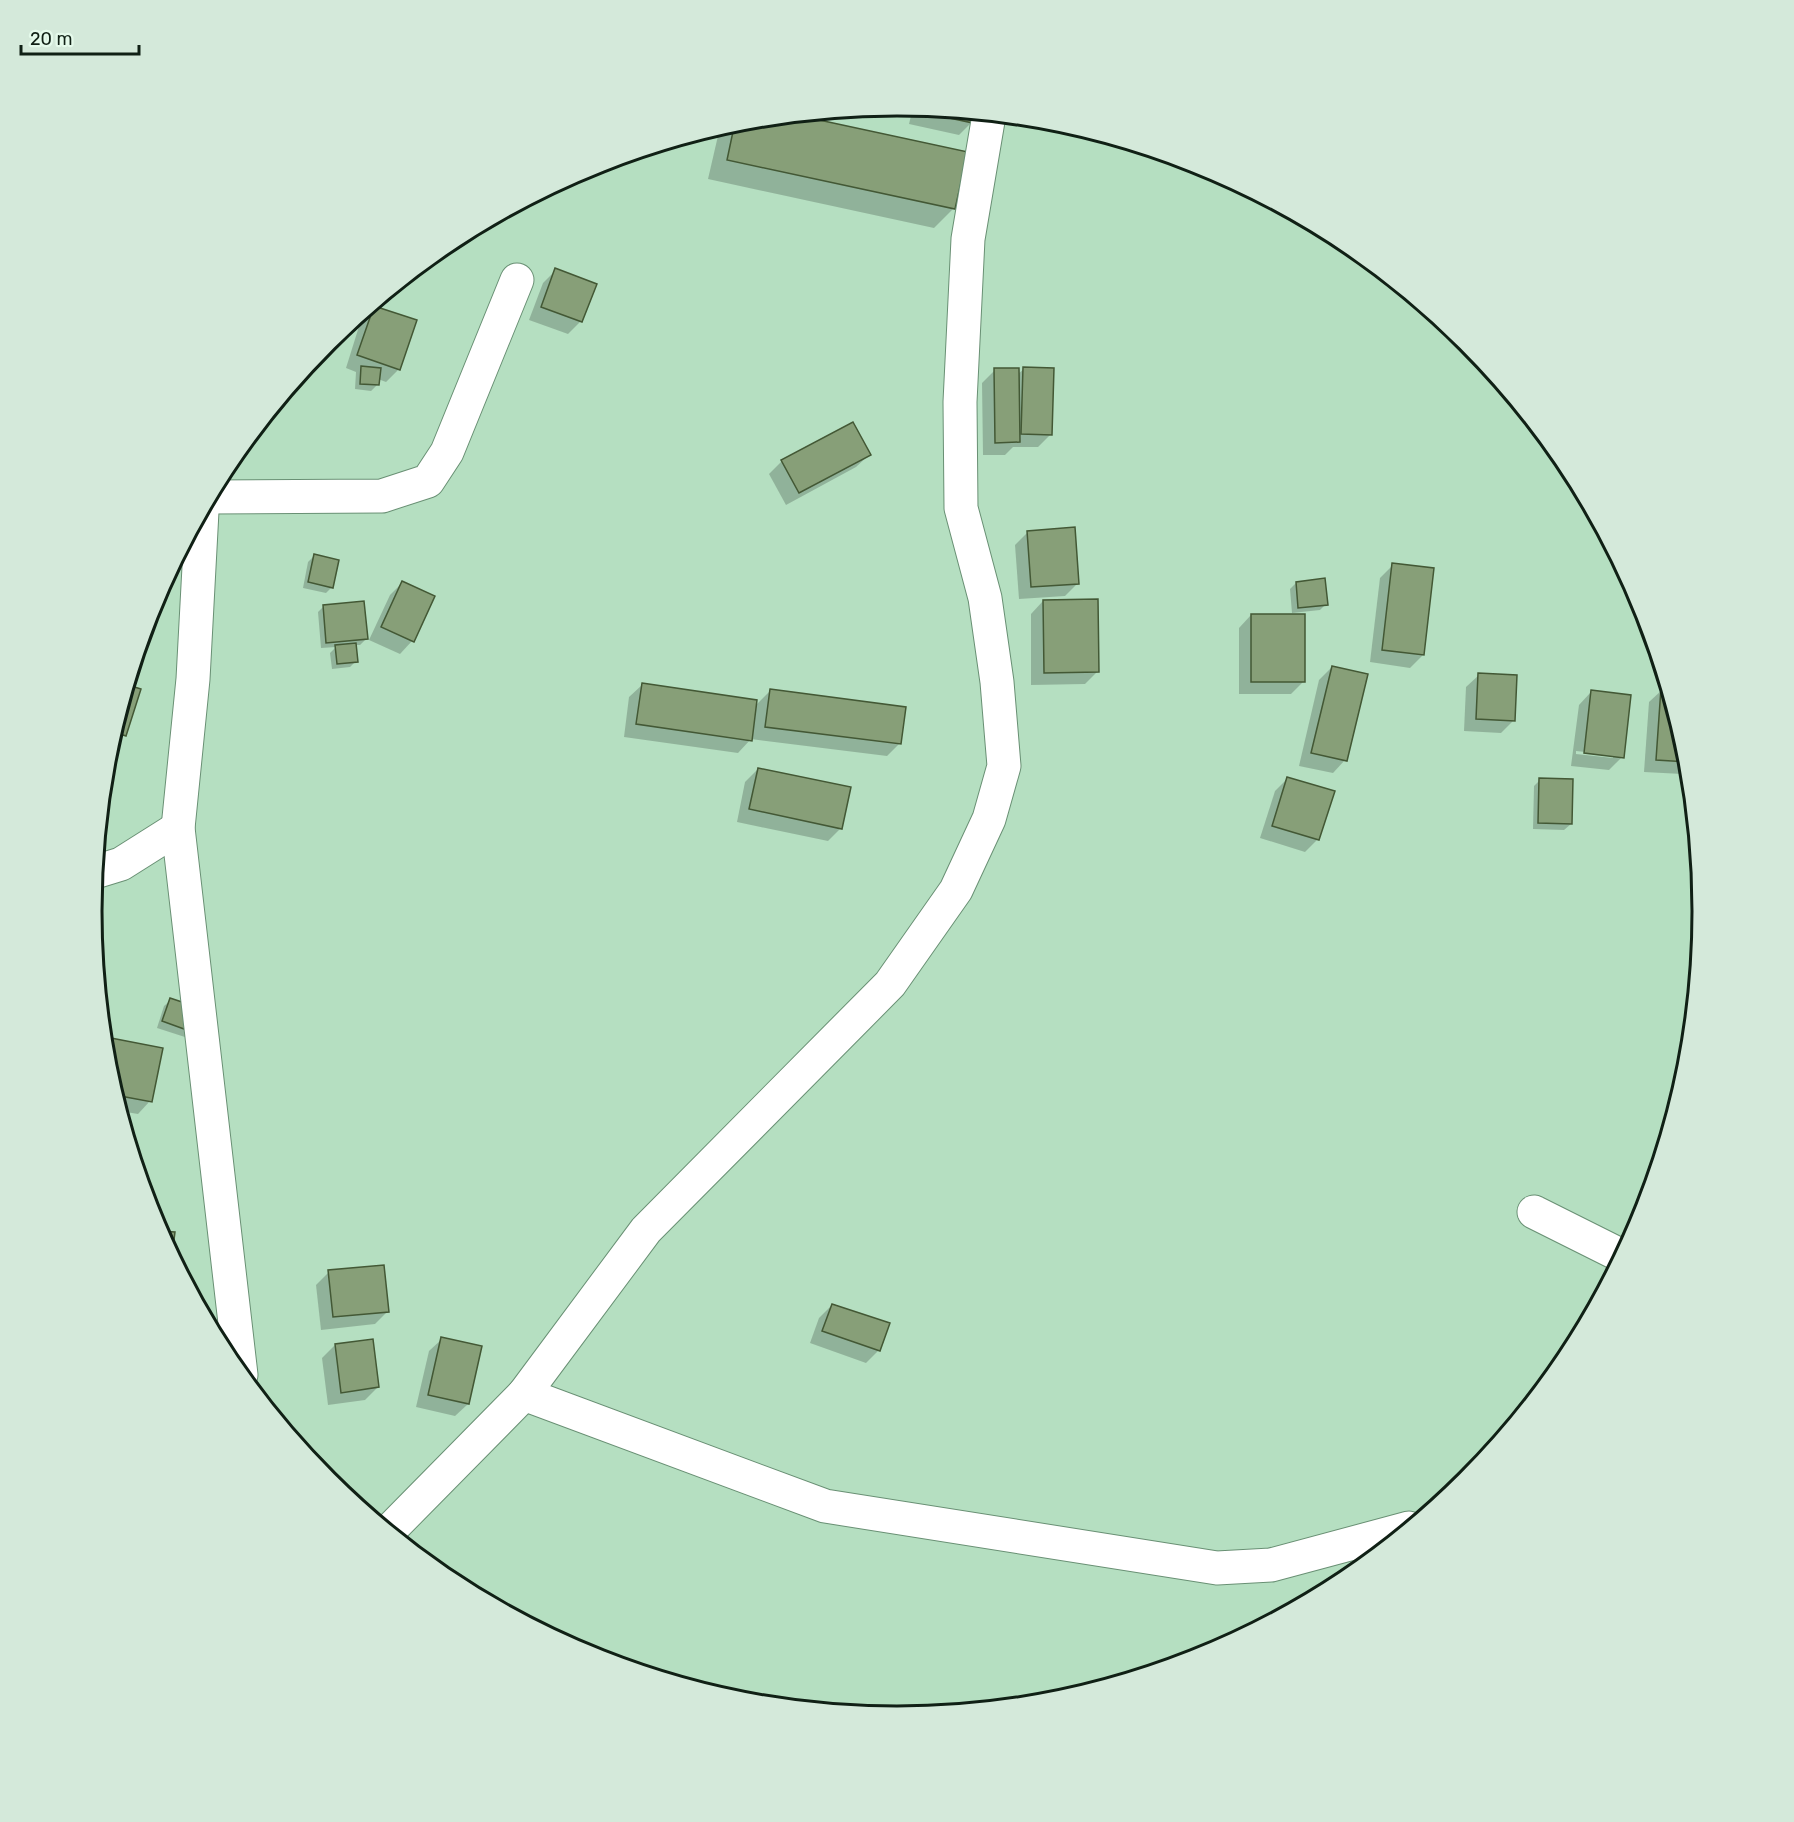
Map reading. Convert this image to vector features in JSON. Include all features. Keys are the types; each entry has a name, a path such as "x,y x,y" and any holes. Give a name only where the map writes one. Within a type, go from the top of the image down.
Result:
{"street":[{"path":"394,1526 524,1394 646,1230 890,984 956,890 989,819 1004,766 997,682 985,598 962,507 960,402 968,239 988,122"},
{"path":"219,497 382,496 428,481 447,452 517,280"},
{"path":"201,527 193,680 178,828 239,1357"},
{"path":"104,869 121,864 178,828"},
{"path":"1534,1212 1615,1252"},
{"path":"524,1394 825,1506 1217,1568 1271,1565 1393,1532"}],"building":[{"path":"950,118 974,120 973,123"},
{"path":"821,120 968,152 955,209 727,160 733,133"},
{"path":"555,268 597,284 582,322 541,307"},
{"path":"379,308 417,320 400,370 357,355 371,315"},
{"path":"361,366 381,368 379,385 360,384"},
{"path":"1023,367 1054,368 1052,435 1021,434"},
{"path":"994,368 1019,368 1020,442 995,443"},
{"path":"853,422 871,455 799,493 781,460"},
{"path":"1075,527 1079,584 1031,587 1027,531"},
{"path":"314,554 339,560 333,588 308,582"},
{"path":"1392,563 1434,568 1424,655 1382,650"},
{"path":"1325,578 1328,605 1298,608 1296,582"},
{"path":"402,581 435,596 414,642 381,627"},
{"path":"1098,599 1099,672 1044,673 1043,600"},
{"path":"364,601 368,639 326,643 323,605"},
{"path":"1251,614 1305,614 1305,682 1251,682"},
{"path":"356,643 358,662 337,664 335,645"},
{"path":"1332,666 1368,674 1347,761 1311,753"},
{"path":"1478,673 1517,675 1515,721 1476,719"},
{"path":"642,683 757,700 752,741 636,724"},
{"path":"134,687 141,689 126,736 122,735"},
{"path":"770,689 906,707 901,744 765,727"},
{"path":"1591,690 1631,695 1624,758 1584,753"},
{"path":"1661,691 1678,761 1656,760"},
{"path":"758,768 851,787 842,829 749,809"},
{"path":"1287,777 1335,791 1319,840 1272,826"},
{"path":"1539,778 1573,779 1572,824 1538,823"},
{"path":"170,998 203,1009 195,1033 162,1021"},
{"path":"113,1038 163,1048 152,1102 124,1097"},
{"path":"384,1265 389,1312 333,1317 328,1270"},
{"path":"832,1304 890,1323 880,1351 822,1331"},
{"path":"441,1337 482,1346 469,1404 428,1395"},
{"path":"373,1339 379,1387 341,1393 335,1344"}]}
